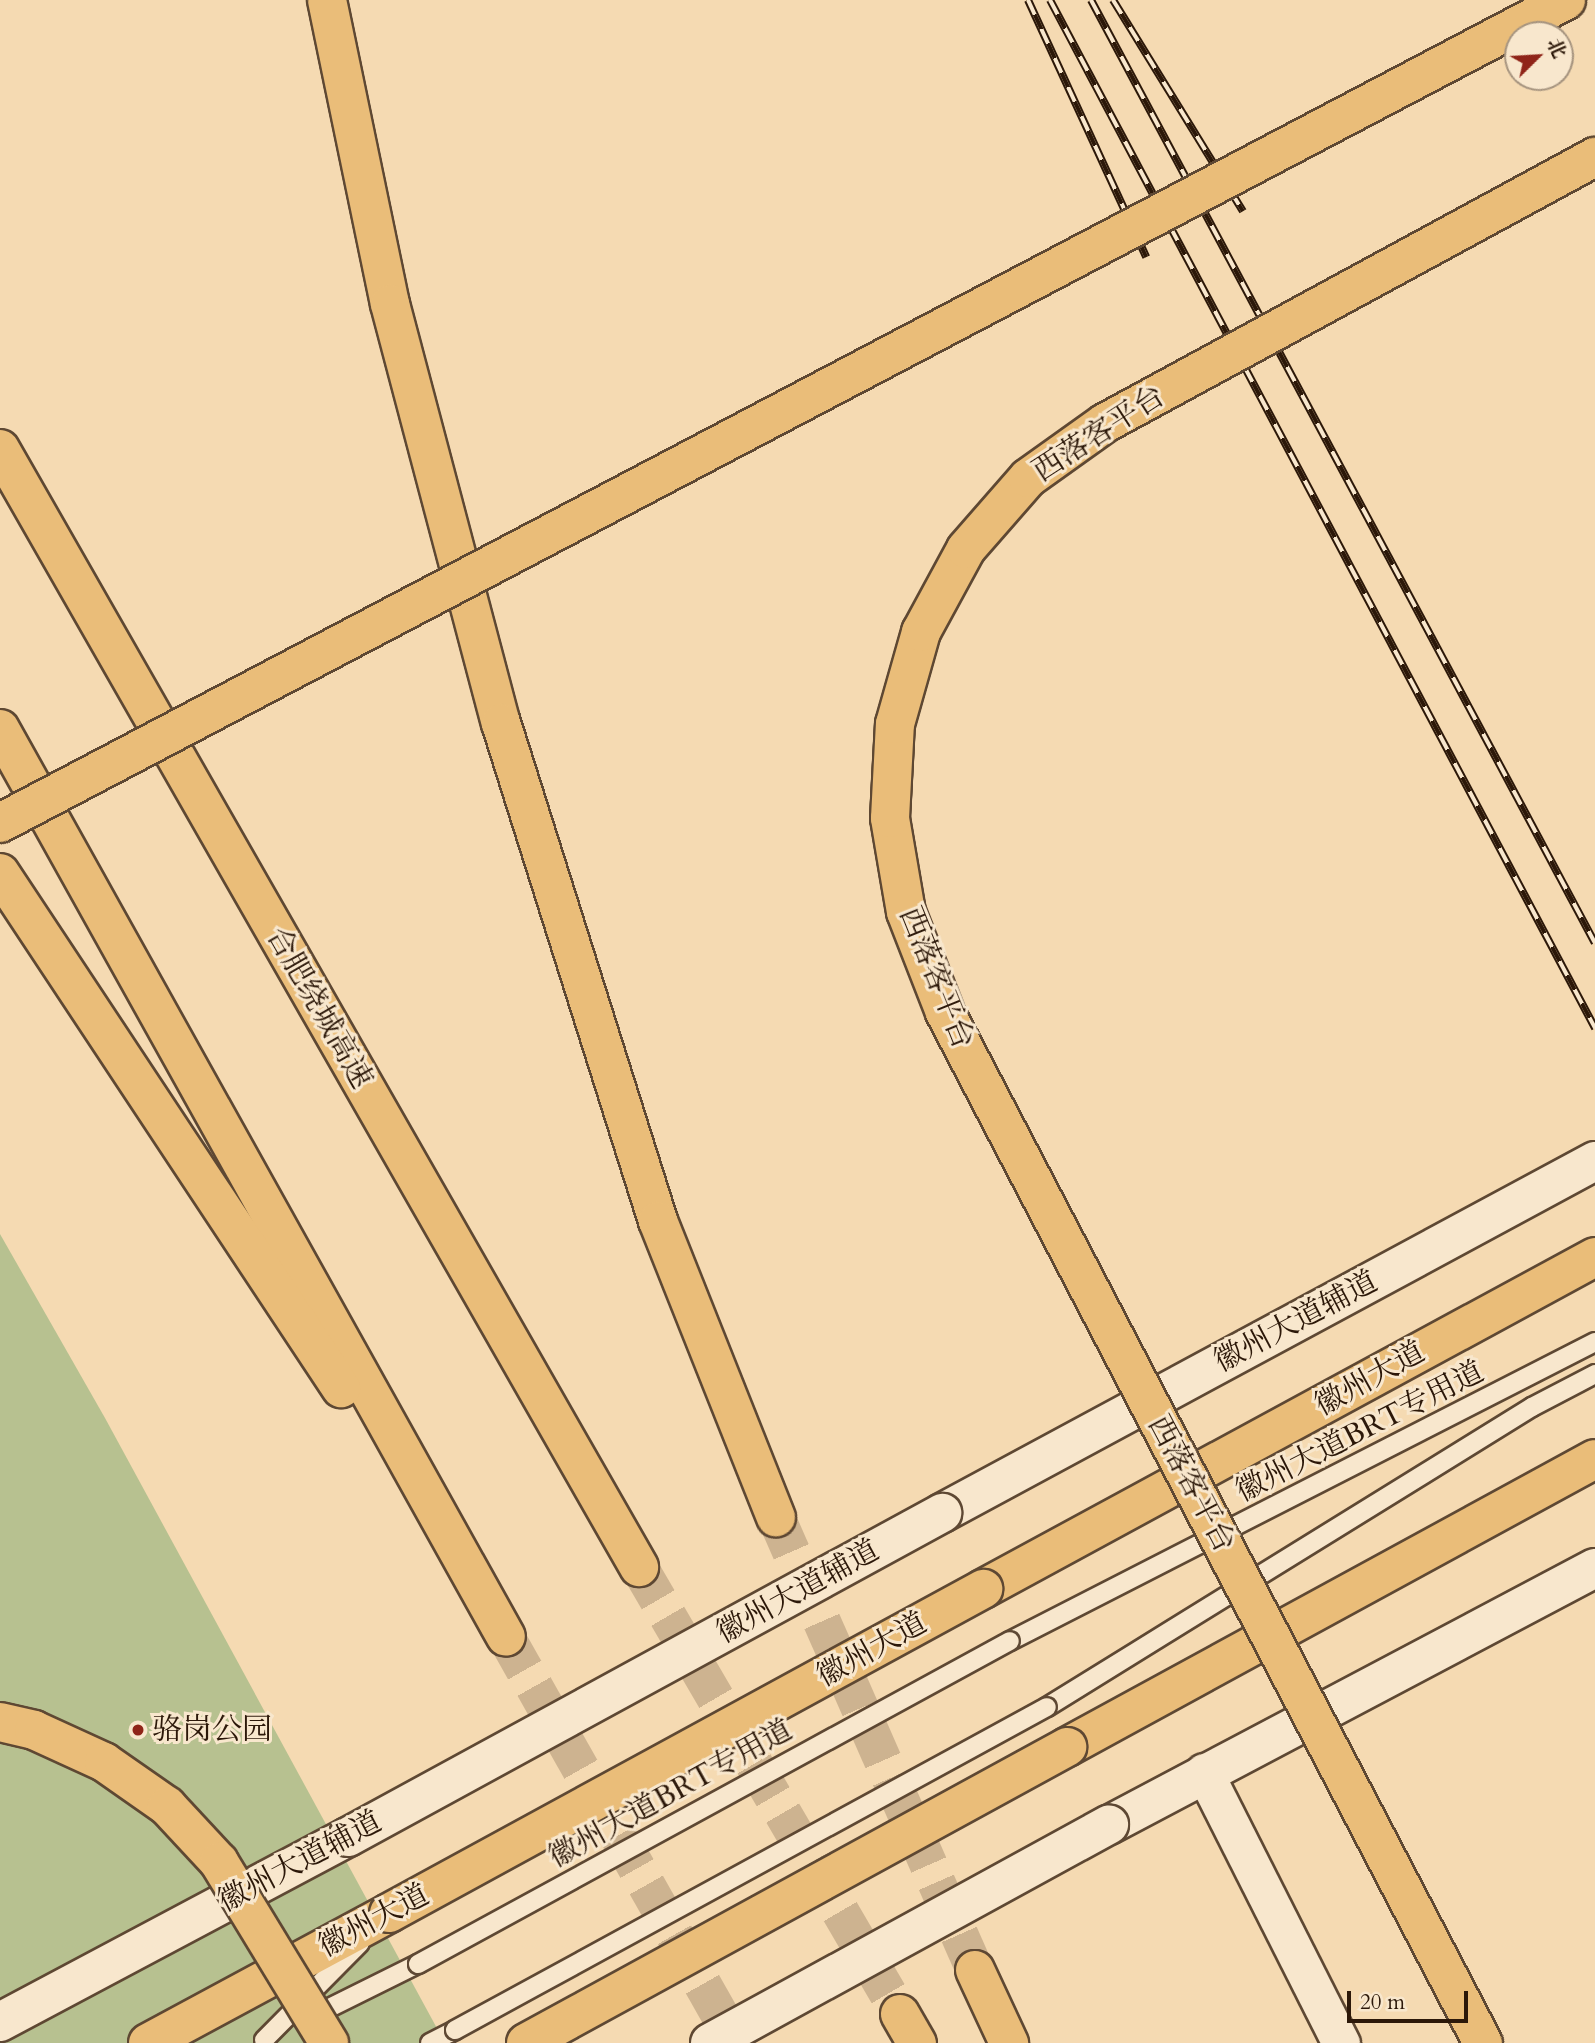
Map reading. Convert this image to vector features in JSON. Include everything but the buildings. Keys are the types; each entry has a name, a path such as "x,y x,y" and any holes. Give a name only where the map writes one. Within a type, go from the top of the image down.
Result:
{"main road":[{"path":"327,0 390,304 501,723 658,1221 776,1517"},
{"path":"0,823 1566,0"},
{"name":"西落客平台","path":"1483,2043 945,1012 906,912 890,818 895,724 921,632 966,549 1028,478 1105,423 1595,158"},
{"name":"合肥绕城高速","path":"0,449 639,1567"},
{"path":"0,729 506,1637 0,873"},
{"name":"徽州大道","path":"148,2043 1595,1257"},
{"path":"526,2043 1595,1460"},
{"path":"0,1722 34,1730 104,1762 167,1806 219,1862 329,2043"},
{"path":"975,1970 1009,2043"}],"street":[{"name":"徽州大道辅道","path":"0,2021 348,1837 1595,1161"},
{"path":"710,2043 1204,1772 1595,1568"},
{"path":"1204,1772 1341,2043"}],"lane":[{"name":"徽州大道BRT专用道","path":"261,2042 418,1964 1010,1641 1595,1342"},
{"name":"徽州大道BRT专用道","path":"430,2043 1046,1707 1532,1407 1595,1374"},
{"path":"261,2042 389,1913"}],"green space":[{"name":"骆岗公园","path":"0,1234 105,1418 445,2043 0,2043"}],"tunnel":[{"path":"776,1517 975,1970"},
{"path":"639,1567 900,2014"},
{"path":"506,1637 736,2043"}],"railway":[{"path":"1028,0 1146,257"},
{"path":"1050,0 1595,1028"},
{"path":"1091,0 1595,943"},
{"path":"1113,0 1243,211"}],"place":[{"name":"骆岗公园","path":"138,1730"}]}
